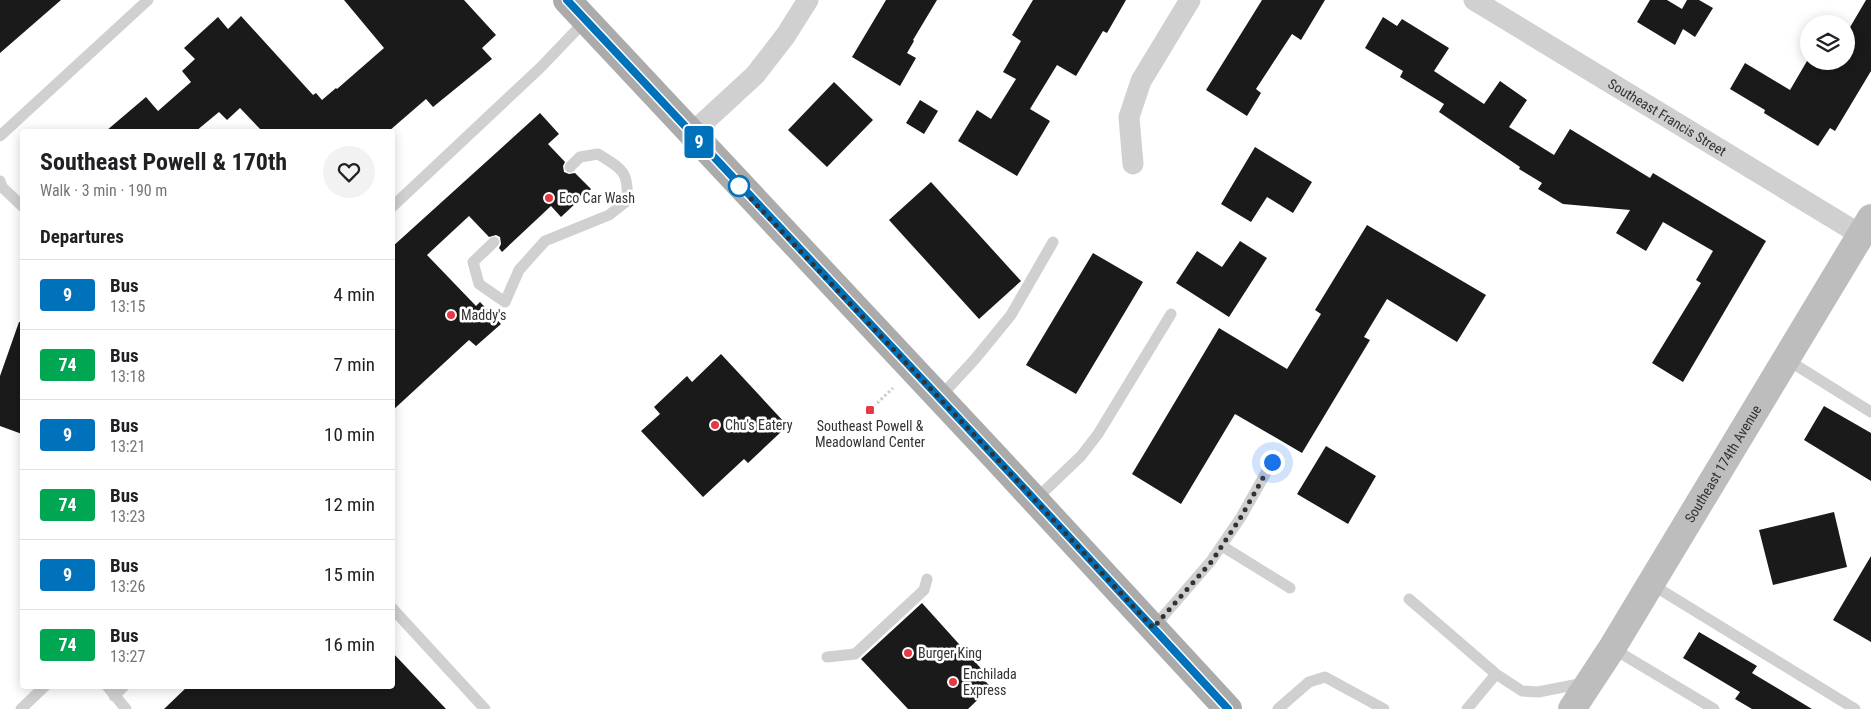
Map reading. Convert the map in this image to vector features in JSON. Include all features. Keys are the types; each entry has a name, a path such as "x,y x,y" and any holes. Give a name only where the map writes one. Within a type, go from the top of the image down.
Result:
{"main road":[{"path":"567,0 1228,709"}],"street":[{"path":"692,134 755,75 786,35 808,0"},
{"path":"1133,164 1129,117 1141,81 1190,0"},
{"name":"Southeast Francis Street","path":"1474,0 1866,226"},
{"name":"Southeast 174th Avenue","path":"1572,709 1591,682 1651,584 1866,226"}],"lane":[{"path":"0,136 148,0"},
{"path":"395,204 541,67 586,20"},
{"path":"494,242 474,262 479,284 506,302 519,270 545,241 609,215 627,202 628,184 619,167 612,162 598,154 580,157 570,167"},
{"path":"0,180 2,187 20,204"},
{"path":"938,398 975,360 1011,315 1053,242"},
{"path":"1035,500 1081,456 1098,434 1171,314"},
{"path":"1786,359 1871,412"},
{"path":"1153,628 1212,561 1241,517 1272,462"},
{"path":"1222,546 1290,588"},
{"path":"827,658 855,654 924,590 926,580"},
{"path":"1651,584 1855,709"},
{"path":"1409,599 1496,674 1522,691 1538,692 1591,682"},
{"path":"395,611 485,709"},
{"path":"1612,648 1714,709"},
{"path":"1467,709 1496,674"},
{"path":"1278,709 1309,682 1325,677 1384,709"},
{"path":"21,709 42,689"},
{"path":"109,689 126,709"},
{"path":"114,696 121,689"}],"building":[{"path":"0,0 61,0 0,53"},
{"path":"344,0 464,0 496,35 482,48 492,59 433,107 426,99 391,129 260,129 240,108 227,120 219,112 198,129 108,129 146,97 158,111 191,82 182,71 195,59 184,48 218,17 228,29 241,16 313,95 316,93 322,100 384,48"},
{"path":"886,0 937,0 907,53 916,58 900,86 852,57"},
{"path":"1033,0 1126,0 1107,33 1103,31 1076,76 1057,65 1030,109 1050,121 1017,176 958,141 977,110 991,119 1016,79 1003,72 1021,41 1012,35"},
{"path":"1262,0 1325,0 1301,40 1292,34 1256,89 1261,93 1247,116 1206,90"},
{"path":"1650,0 1667,0 1682,9 1687,0 1699,0 1713,8 1695,37 1683,29 1675,45 1637,22"},
{"path":"1866,0 1871,0 1871,71 1835,131 1830,128 1818,146 1764,113 1765,110 1730,89 1745,63 1790,90 1802,70 1855,70 1855,19"},
{"path":"1383,17 1397,26 1402,19 1449,48 1434,71 1484,104 1500,81 1527,100 1509,127 1554,155 1570,129 1650,178 1653,173 1766,241 1683,382 1652,363 1701,283 1696,280 1713,251 1663,222 1646,251 1616,233 1630,210 1563,204 1538,189 1542,183 1519,169 1520,167 1439,112 1444,104 1400,77 1403,71 1365,48"},
{"path":"834,82 873,120 827,167 788,130"},
{"path":"920,100 938,111 924,134 906,123"},
{"path":"540,113 559,134 548,144 565,162 563,166 564,172 569,174 575,173 591,189 561,217 551,206 502,252 499,248 501,244 500,237 496,235 489,237 469,216 427,255 476,306 480,302 501,324 476,346 469,340 395,408 395,244"},
{"path":"1255,147 1312,182 1293,213 1267,197 1251,222 1221,204"},
{"path":"931,182 1021,281 979,319 889,220"},
{"path":"1367,225 1486,295 1457,342 1387,299 1364,337 1370,340 1302,453 1235,414 1181,504 1132,474 1219,328 1287,369 1321,314 1315,310"},
{"path":"1240,241 1267,258 1229,317 1176,283 1197,251 1222,267"},
{"path":"1093,253 1143,282 1076,394 1026,365"},
{"path":"20,322 20,433 0,426 0,376"},
{"name":"Chu's Eatery","path":"721,354 785,423 779,428 782,431 748,463 744,459 703,497 641,431 660,414 654,407 687,376 692,382"},
{"path":"1824,406 1871,433 1871,481 1804,440"},
{"path":"1326,446 1376,476 1348,524 1297,494"},
{"path":"1834,512 1847,567 1773,585 1759,530"},
{"path":"1871,556 1871,642 1833,620"},
{"path":"922,603 986,674 982,678 991,687 968,709 908,709 861,659"},
{"path":"1699,632 1757,666 1752,673 1812,709 1752,709 1735,699 1740,692 1683,658"},
{"path":"395,655 446,709 164,709 185,689 395,689"}],"bus line":[{"name":"9","path":"567,0 1228,709"}],"place":[{"name":"Eco Car Wash","path":"549,198"},
{"name":"Maddy's","path":"451,315"},
{"name":"Southeast Powell & Meadowland Center","path":"870,410"},
{"name":"Chu's Eatery","path":"715,425"},
{"name":"Burger King","path":"908,653"},
{"name":"Enchilada Express","path":"953,682"}],"route":[{"path":"739,186 996,458 1153,628 1212,561 1241,517 1272,462"}]}
